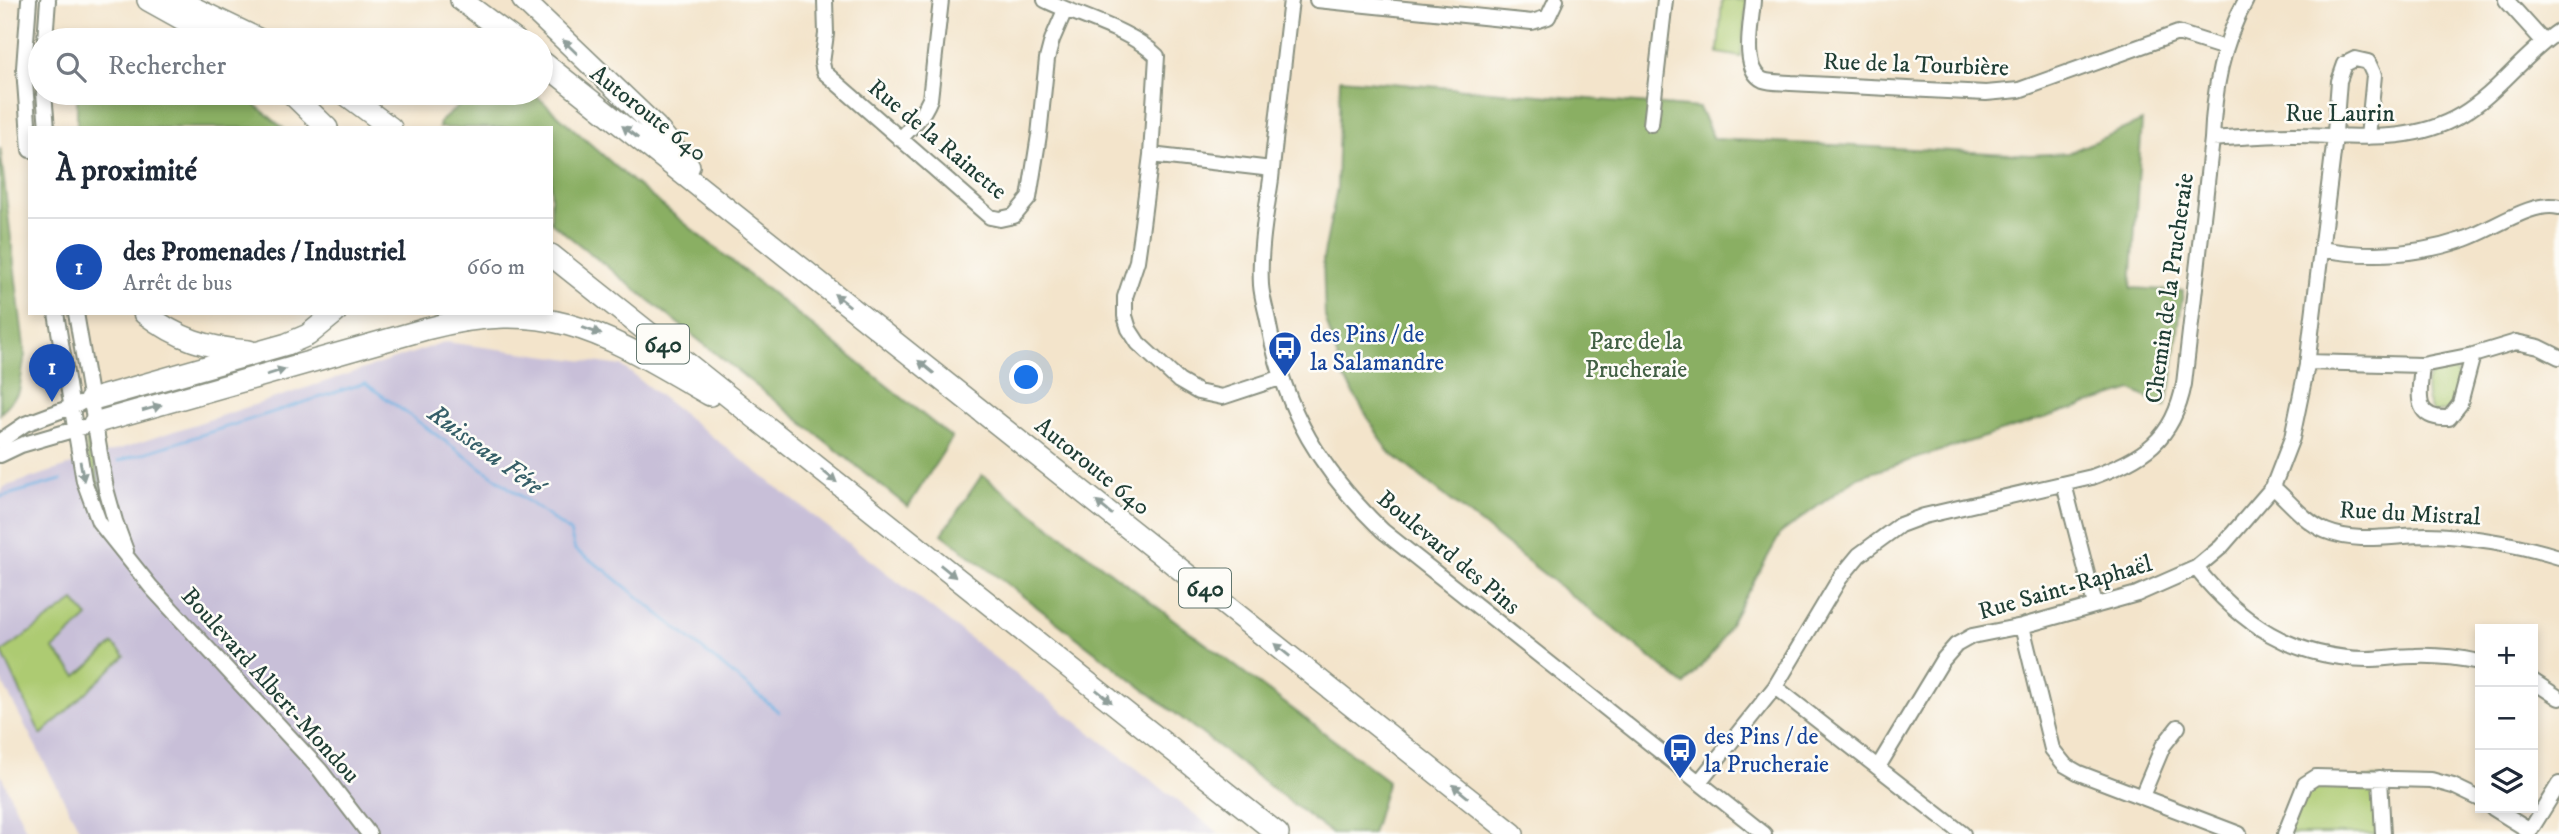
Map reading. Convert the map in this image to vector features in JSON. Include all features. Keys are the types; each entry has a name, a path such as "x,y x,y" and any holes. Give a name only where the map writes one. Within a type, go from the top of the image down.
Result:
{"highway":[{"path":"148,0 198,28"},
{"path":"177,0 235,28"},
{"path":"461,0 499,28"},
{"path":"523,0 552,28"},
{"path":"553,29 656,127 722,205"},
{"name":"Autoroute 640","path":"553,71 1513,834"},
{"path":"303,105 325,126"},
{"path":"360,105 388,126"},
{"name":"640","path":"553,257 1278,834"},
{"path":"147,315 173,332 205,346 258,352"},
{"path":"80,403 286,344 307,335 332,315"},
{"path":"84,426 438,326 470,319 511,316 570,324 609,338 634,350 775,434"}],"street":[{"path":"28,126 24,68 29,0"},
{"path":"46,28 48,0"},
{"name":"Rue de la Rainette","path":"825,0 826,33 822,63 824,72 990,217 1000,219 1014,216 1029,198 1047,59 1065,10"},
{"path":"900,139 925,112 930,99 941,0"},
{"path":"1045,0 1120,33 1148,47 1157,56 1151,155 1137,261 1125,298 1125,316 1129,330 1138,343 1179,381 1198,393 1222,397 1280,378"},
{"name":"Boulevard des Pins","path":"1291,0 1264,222 1261,285 1280,378 1301,425 1328,470 1358,507 1422,563 1764,834"},
{"path":"1317,0 1532,22 1548,17 1556,0"},
{"path":"1651,124 1665,0"},
{"name":"Rue de la Tourbière","path":"1753,0 1749,61 1754,72 1763,80 1791,83 1986,93 2019,90 2178,33 2225,48"},
{"name":"Chemin de la Prucheraie","path":"1699,782 1775,687 1840,578 1859,555 1883,536 1900,525 1924,516 2092,477 2135,460 2163,437 2180,404 2184,384 2214,104 2225,48 2246,0"},
{"path":"2506,0 2543,41"},
{"name":"Rue Laurin","path":"2212,139 2291,135 2396,137 2442,125 2463,114 2482,99 2543,41 2559,31"},
{"name":"Rue Saint-Raphaël","path":"1878,767 1942,661 1956,645 1972,636 2022,626 2137,594 2196,568 2221,547 2273,487 2291,438 2307,362 2335,136 2339,81 2345,64 2355,58 2368,62 2374,75 2368,137"},
{"path":"45,105 47,126"},
{"path":"1151,155 1272,169"},
{"path":"2321,249 2368,254 2427,250 2486,231 2532,207 2559,206"},
{"path":"57,315 84,426"},
{"path":"76,315 80,403 84,426"},
{"path":"2307,362 2422,365 2473,355 2502,344 2516,342 2557,352"},
{"path":"2422,365 2419,396 2421,409 2437,419 2449,418 2460,404 2473,355"},
{"path":"0,441 25,424 80,403"},
{"path":"0,455 84,426"},
{"name":"Boulevard Albert-Mondou","path":"84,426 115,521 136,570"},
{"name":"Boulevard Albert-Mondou","path":"84,426 84,481 94,512 109,537 136,570 320,770 369,834"},
{"path":"2064,484 2095,605"},
{"name":"Rue du Mistral","path":"2273,487 2316,526 2343,537 2426,535 2476,538 2527,547 2559,557"},
{"path":"2196,568 2226,603 2279,641 2323,654 2366,659 2417,656 2475,662"},
{"path":"2022,626 2048,737 2058,759 2079,773 2239,834"},
{"path":"2538,684 2559,698"},
{"path":"1775,687 1964,834"},
{"path":"2142,796 2163,746 2178,727"},
{"path":"2285,834 2305,784 2310,779 2330,776 2431,780 2453,786 2475,797"},
{"path":"2379,778 2383,834"},
{"path":"2500,813 2529,833 2559,784"}],"shaded area":[{"path":"446,342 622,366 1220,834 82,834 0,678 0,493 4,487"},
{"path":"0,773 28,834 0,834"}],"green space":[{"path":"1722,0 1747,0 1741,57 1718,53"},
{"name":"Parc de la Prucheraie","path":"1340,79 1699,108 1714,139 2031,155 2068,153 2142,121 2131,288 2183,291 2171,385 2165,407 2132,390 1858,477 1781,533 1716,649 1685,685 1388,451 1343,376 1325,317 1323,259 1337,188"},
{"path":"77,105 255,105 281,126 77,126"},
{"path":"460,105 546,105 632,181 952,438 908,507 553,224 553,126 439,126 440,122"},
{"path":"0,147 25,355 19,392 0,414"},
{"path":"2447,367 2455,370 2460,382 2449,411 2433,413 2426,388 2430,376 2440,368 2441,371"},
{"path":"90,440 103,503 99,504 90,475 86,441"},
{"path":"982,475 1388,781 1372,834 1332,834 942,534"},
{"path":"74,601 88,617 53,649 77,676 113,644 125,656 41,735 2,652"},
{"path":"2380,778 2383,834 2285,834 2305,784"}],"waterway":[{"name":"Ruisseau Féré","path":"119,461 365,383 570,532 575,550 605,570 779,712"},
{"name":"Ruisseau Féré","path":"0,497 61,480"}],"place":[{"name":"des Pins / de la Salamandre","path":"1285,378"},
{"name":"des Promenades / Industriel","path":"52,402"},
{"name":"des Pins / de la Prucheraie","path":"1680,780"}]}
